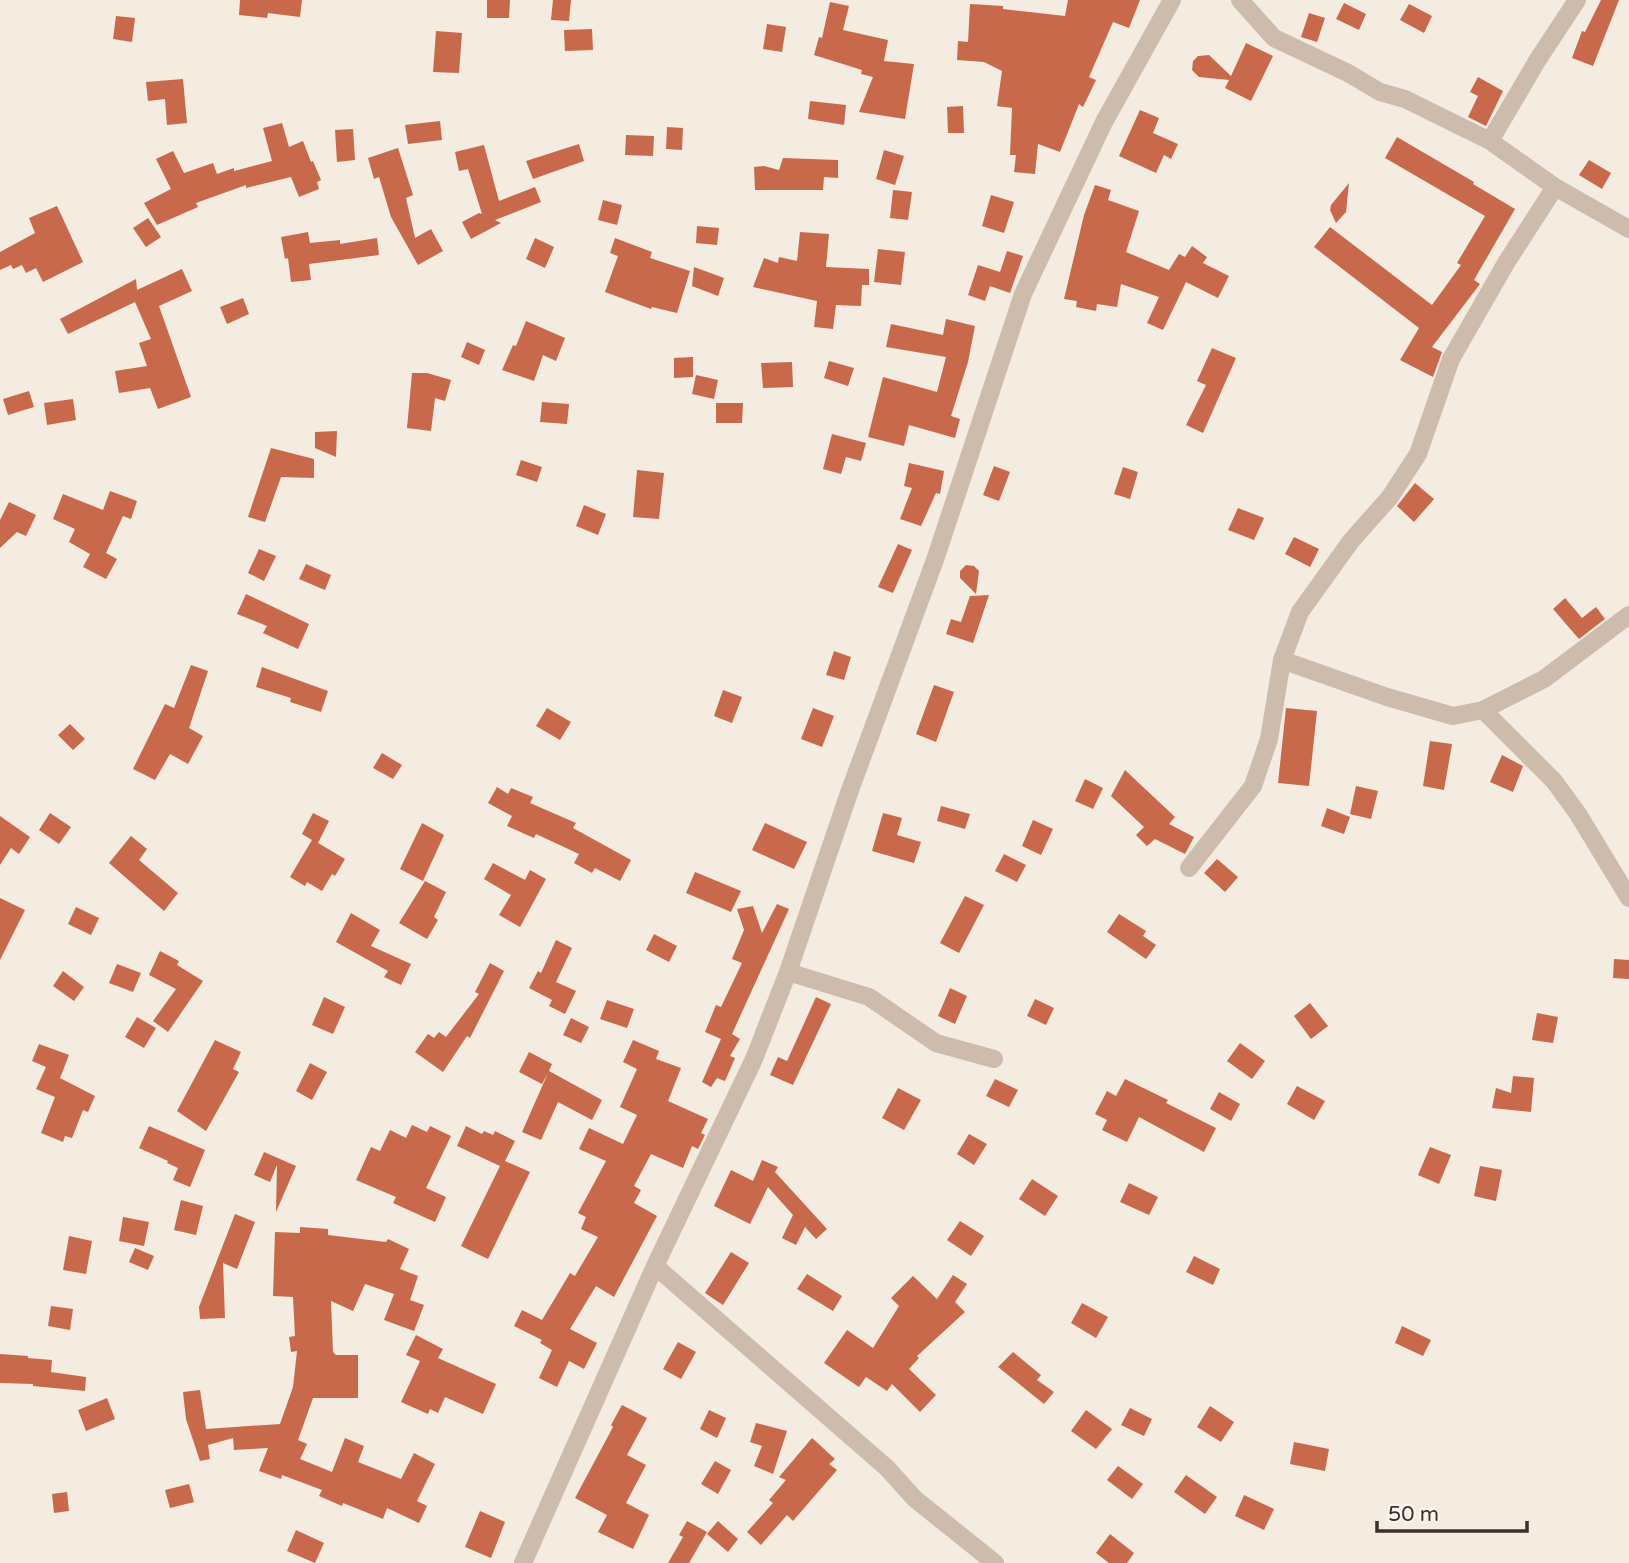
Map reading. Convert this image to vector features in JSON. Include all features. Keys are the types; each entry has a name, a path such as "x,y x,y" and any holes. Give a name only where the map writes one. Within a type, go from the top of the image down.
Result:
{"street":[{"path":"523,1563 654,1266 754,1059 788,972 849,793 936,556 1023,294 1104,122 1172,0"},
{"path":"1240,0 1274,38 1327,62 1380,92 1405,99 1490,141 1555,187 1629,229"},
{"path":"1490,141 1577,0"},
{"path":"1189,868 1253,786 1269,739 1282,660 1300,612 1351,541 1391,497 1418,454 1451,359 1506,263 1555,187"},
{"path":"1282,660 1387,697 1452,716 1483,710 1563,667 1629,615"},
{"path":"1483,710 1554,780 1629,898"},
{"path":"788,972 869,997 936,1043 994,1059"},
{"path":"654,1266 887,1468 915,1499 995,1563"}],"building":[{"path":"240,0 302,0 300,17 268,13 267,18 239,15"},
{"path":"487,0 510,0 509,18 487,18"},
{"path":"553,0 571,0 569,21 551,20"},
{"path":"1068,0 1140,0 1129,28 1113,22 1089,77 1096,80 1083,107 1079,104 1060,152 1038,144 1035,174 1014,172 1016,155 1010,155 1012,108 997,106 1002,71 984,62 957,60 958,41 968,42 970,4 1003,6 1003,9 1065,16"},
{"path":"1601,0 1619,0 1593,66 1572,58 1582,31 1585,32"},
{"path":"830,2 849,6 843,30 888,40 884,61 914,64 905,119 859,112 873,77 861,74 862,70 814,55 819,37 822,38"},
{"path":"1344,3 1366,14 1359,30 1336,19"},
{"path":"1409,4 1432,16 1424,33 1400,20"},
{"path":"1309,13 1325,18 1317,42 1301,37"},
{"path":"116,16 135,18 132,42 113,39"},
{"path":"767,24 786,27 782,52 763,49"},
{"path":"592,29 593,50 565,51 564,30"},
{"path":"436,31 462,33 459,73 433,72"},
{"path":"1246,43 1273,56 1251,101 1225,88 1229,80 1199,77 1192,70 1193,61 1198,56 1209,55 1231,76"},
{"path":"1478,77 1503,91 1486,126 1468,117 1478,96 1470,92"},
{"path":"183,79 187,123 167,125 165,99 148,101 146,82"},
{"path":"810,101 846,105 844,125 808,119"},
{"path":"963,106 964,133 948,133 947,107"},
{"path":"1140,110 1159,118 1153,133 1178,144 1171,159 1164,155 1156,173 1119,156"},
{"path":"440,121 442,140 408,144 405,125"},
{"path":"282,123 289,147 303,141 321,180 317,182 319,189 299,197 291,177 246,188 246,185 196,203 198,207 157,225 144,203 171,189 156,159 173,151 184,173 213,163 217,174 272,161 263,128"},
{"path":"667,127 683,128 682,150 666,149"},
{"path":"353,129 355,160 337,162 335,130"},
{"path":"626,135 654,136 653,156 625,155"},
{"path":"1397,137 1515,209 1474,280 1480,284 1432,347 1442,352 1433,377 1400,360 1419,328 1314,247 1330,227 1432,305 1461,265 1457,263 1485,216 1385,158"},
{"path":"579,144 584,161 533,179 526,161"},
{"path":"484,145 499,201 535,187 541,202 495,220 501,223 471,239 462,222 482,214 468,169 459,171 455,152"},
{"path":"398,148 413,195 406,198 415,238 431,229 443,251 418,265 391,217 379,177 374,179 368,158"},
{"path":"884,150 904,156 895,185 876,179"},
{"path":"783,158 838,160 838,178 824,177 823,190 755,190 754,167 764,166 779,170"},
{"path":"1589,160 1611,173 1602,189 1579,175"},
{"path":"1349,183 1346,212 1336,223 1330,210 1331,205"},
{"path":"1095,185 1111,190 1108,200 1139,211 1126,252 1169,270 1179,254 1185,257 1192,246 1207,257 1203,263 1229,276 1218,298 1186,282 1163,330 1147,323 1159,297 1121,284 1117,307 1097,304 1096,311 1076,307 1077,301 1064,299 1084,215"},
{"path":"893,190 912,192 908,220 890,218"},
{"path":"991,195 1014,202 1004,233 982,226"},
{"path":"603,200 622,205 617,225 598,220"},
{"path":"57,206 83,262 43,282 36,268 26,273 22,265 13,269 11,265 0,270 0,252 35,233 29,218"},
{"path":"148,218 161,237 146,247 133,228"},
{"path":"697,226 719,228 717,245 696,243"},
{"path":"308,232 310,243 340,240 340,244 377,238 379,255 309,264 311,280 291,282 288,258 285,259 281,237"},
{"path":"800,232 829,234 826,267 869,269 869,285 862,285 861,306 836,305 833,329 814,327 817,301 753,287 764,258 778,263 779,257 797,261"},
{"path":"535,238 554,247 545,268 526,259"},
{"path":"615,238 652,252 650,258 690,271 677,313 652,307 651,309 605,292 618,256 610,253"},
{"path":"878,249 905,252 901,285 874,282"},
{"path":"1007,251 1023,256 1010,293 990,286 985,301 968,295 978,265 1000,272"},
{"path":"694,267 724,278 718,296 692,286"},
{"path":"182,269 192,291 159,306 191,397 158,409 150,388 119,393 115,371 147,366 139,343 151,339 135,302 68,334 60,319 136,279 137,290"},
{"path":"243,298 249,314 227,324 220,307"},
{"path":"946,319 975,326 968,362 951,416 960,419 955,438 909,425 904,446 868,437 883,377 937,392 946,357 886,347 891,324 943,335"},
{"path":"526,321 565,338 556,361 543,355 534,381 502,370"},
{"path":"467,342 485,350 479,365 461,357"},
{"path":"1212,348 1236,358 1203,433 1186,425 1206,385 1197,381"},
{"path":"693,357 693,377 674,378 674,358"},
{"path":"829,361 854,368 848,386 824,378"},
{"path":"792,362 793,387 763,388 761,363"},
{"path":"412,373 427,373 451,380 445,401 435,398 431,431 407,428"},
{"path":"696,375 718,380 714,399 692,394"},
{"path":"29,391 34,407 8,415 3,399"},
{"path":"73,399 76,420 47,425 44,403"},
{"path":"542,402 569,404 567,424 540,422"},
{"path":"716,403 743,403 742,423 716,423"},
{"path":"337,431 336,457 315,448 315,432"},
{"path":"832,434 866,443 861,461 846,457 841,474 823,469"},
{"path":"271,448 314,459 314,478 281,477 265,522 248,517"},
{"path":"521,460 542,467 537,482 516,475"},
{"path":"909,463 944,471 940,494 936,493 921,526 900,519 912,488 904,486"},
{"path":"994,466 1010,472 999,501 983,495"},
{"path":"1123,467 1138,472 1130,499 1114,494"},
{"path":"637,470 664,473 659,519 633,517"},
{"path":"1415,483 1434,499 1414,522 1397,506"},
{"path":"110,491 137,501 131,519 123,516 106,553 117,559 106,579 83,567 90,554 69,542 75,529 53,519 63,494 103,510"},
{"path":"9,502 36,515 26,536 17,532 0,548 0,520"},
{"path":"584,505 606,514 598,535 576,526"},
{"path":"1238,508 1264,518 1254,540 1228,530"},
{"path":"1294,537 1319,549 1310,567 1285,554"},
{"path":"898,544 912,550 893,593 878,587"},
{"path":"259,549 276,556 264,581 248,573"},
{"path":"306,564 331,575 325,590 299,579"},
{"path":"966,565 974,566 979,571 976,594 960,578 960,571"},
{"path":"246,594 309,624 298,649 263,633 267,626 237,614"},
{"path":"989,595 973,643 946,634 951,619 961,622 970,596"},
{"path":"1565,598 1582,618 1596,607 1605,619 1579,639 1553,609"},
{"path":"834,651 851,657 844,680 826,675"},
{"path":"191,665 208,671 189,728 203,736 188,764 170,754 155,780 133,769 165,704 174,708"},
{"path":"262,667 328,691 321,712 290,702 291,698 256,687"},
{"path":"934,685 954,692 936,742 916,734"},
{"path":"723,690 742,697 732,723 714,716"},
{"path":"547,708 571,722 560,740 536,726"},
{"path":"813,708 834,716 822,747 801,739"},
{"path":"1286,708 1317,711 1309,786 1278,783"},
{"path":"70,724 85,739 73,750 58,735"},
{"path":"1430,741 1452,744 1444,790 1423,786"},
{"path":"382,753 402,765 393,779 373,768"},
{"path":"1502,755 1523,766 1513,792 1490,782"},
{"path":"1125,770 1175,817 1169,824 1194,837 1185,854 1155,839 1147,846 1136,835 1144,827 1111,796"},
{"path":"1085,779 1103,788 1093,809 1075,801"},
{"path":"1356,786 1378,791 1371,819 1350,814"},
{"path":"497,787 508,794 511,788 533,797 530,803 576,823 573,828 631,860 620,881 595,868 592,873 574,863 579,854 536,834 534,838 507,826 512,816 488,803"},
{"path":"941,806 970,814 965,829 937,821"},
{"path":"1327,808 1350,817 1344,834 1321,826"},
{"path":"50,813 71,827 59,844 39,830"},
{"path":"313,813 329,821 318,843 345,859 322,891 307,882 305,886 290,877 312,840 302,834"},
{"path":"883,813 902,818 897,835 921,842 914,863 872,851"},
{"path":"0,816 30,837 19,854 11,848 0,865"},
{"path":"1033,820 1053,829 1041,855 1022,846"},
{"path":"422,823 444,835 423,881 400,869"},
{"path":"765,823 807,842 794,869 752,850"},
{"path":"131,836 147,849 139,860 178,893 164,911 109,863"},
{"path":"1004,854 1026,865 1017,882 995,871"},
{"path":"1217,859 1238,877 1225,892 1204,873"},
{"path":"493,863 525,880 530,870 546,879 520,927 499,915 511,895 484,879"},
{"path":"695,872 741,891 731,912 686,893"},
{"path":"425,881 446,892 434,917 438,920 427,939 399,923"},
{"path":"965,896 984,905 959,953 940,943"},
{"path":"0,898 25,910 0,960"},
{"path":"777,904 789,909 732,1034 740,1039 730,1056 735,1058 725,1081 717,1078 711,1087 702,1082 721,1039 705,1032 716,1005 721,1007 742,963 732,959 744,930 737,909 753,906 762,933"},
{"path":"76,907 99,918 91,935 68,924"},
{"path":"351,913 380,930 371,946 411,964 401,985 384,977 388,971 336,942"},
{"path":"1119,914 1146,931 1143,936 1156,945 1146,959 1107,932"},
{"path":"654,934 677,946 669,962 646,950"},
{"path":"556,940 572,948 556,982 576,991 565,1014 549,1006 552,1000 529,988 538,971 541,973"},
{"path":"160,951 179,961 177,965 203,981 168,1032 153,1021 176,989 149,975"},
{"path":"1614,959 1629,960 1629,979 1613,978"},
{"path":"490,963 504,971 470,1038 467,1036 443,1072 415,1052 428,1034 434,1038 439,1032 446,1037 479,994 475,992"},
{"path":"117,964 141,973 133,992 109,983"},
{"path":"63,971 84,987 74,1001 53,986"},
{"path":"950,988 967,996 955,1024 938,1016"},
{"path":"324,997 345,1007 333,1034 312,1025"},
{"path":"816,997 831,1004 793,1085 770,1075 778,1057 787,1061"},
{"path":"1035,999 1054,1008 1046,1025 1027,1016"},
{"path":"607,1000 634,1009 627,1028 600,1019"},
{"path":"1310,1003 1328,1026 1311,1039 1294,1016"},
{"path":"1537,1013 1558,1017 1553,1043 1532,1040"},
{"path":"137,1017 156,1028 144,1048 125,1037"},
{"path":"571,1018 589,1027 581,1043 563,1035"},
{"path":"215,1040 241,1052 233,1069 239,1072 206,1131 177,1111"},
{"path":"633,1040 659,1051 656,1059 681,1068 668,1101 708,1119 701,1133 705,1135 698,1149 692,1146 683,1168 651,1154 634,1186 641,1190 634,1203 657,1216 614,1297 596,1286 570,1329 597,1343 584,1369 569,1361 557,1387 539,1378 552,1350 540,1343 542,1340 514,1326 522,1310 542,1320 570,1273 575,1276 598,1237 581,1229 586,1217 578,1213 606,1161 579,1149 589,1128 623,1144 637,1115 620,1107 637,1069 623,1062"},
{"path":"1240,1043 1265,1061 1252,1079 1227,1061"},
{"path":"39,1044 69,1055 60,1078 95,1096 88,1112 83,1110 72,1138 65,1136 63,1142 41,1133 55,1097 36,1089 46,1067 32,1061"},
{"path":"529,1052 552,1064 549,1071 602,1100 592,1120 558,1102 541,1140 522,1132 548,1073 542,1084 519,1072"},
{"path":"310,1063 327,1072 312,1100 296,1091"},
{"path":"1513,1076 1534,1078 1531,1112 1492,1108 1496,1088 1511,1093"},
{"path":"995,1079 1018,1090 1009,1107 986,1096"},
{"path":"1125,1079 1216,1128 1204,1152 1139,1117 1127,1142 1102,1130 1107,1120 1095,1114 1107,1091 1116,1096"},
{"path":"1297,1086 1325,1101 1314,1120 1287,1104"},
{"path":"898,1088 921,1100 904,1130 882,1118"},
{"path":"1219,1092 1240,1104 1231,1121 1210,1109"},
{"path":"412,1125 427,1132 430,1126 451,1136 426,1188 446,1197 435,1222 393,1203 396,1197 356,1180 371,1147 380,1151 390,1130 406,1138"},
{"path":"149,1126 205,1150 190,1187 173,1180 178,1168 139,1148"},
{"path":"466,1126 482,1134 484,1131 493,1135 495,1131 515,1141 505,1161 530,1172 488,1259 461,1246 500,1166 457,1146"},
{"path":"969,1134 987,1144 974,1165 957,1154"},
{"path":"1430,1147 1451,1155 1439,1184 1418,1175"},
{"path":"264,1152 296,1166 276,1212 277,1165 270,1182 254,1175"},
{"path":"762,1160 778,1167 775,1172 827,1229 816,1239 805,1227 796,1245 782,1238 793,1215 768,1187 750,1224 714,1206 731,1170 753,1181"},
{"path":"1480,1166 1502,1170 1496,1201 1474,1196"},
{"path":"1032,1179 1058,1196 1045,1216 1019,1199"},
{"path":"1129,1183 1158,1197 1149,1215 1120,1202"},
{"path":"181,1200 203,1206 196,1235 174,1230"},
{"path":"235,1214 255,1222 237,1269 223,1263 225,1318 200,1319 199,1307"},
{"path":"123,1217 149,1222 144,1246 119,1241"},
{"path":"960,1221 984,1236 971,1256 947,1240"},
{"path":"300,1227 328,1229 328,1235 386,1242 388,1239 409,1249 400,1269 418,1276 410,1300 424,1305 414,1331 384,1320 394,1294 365,1284 353,1311 331,1301 333,1352 336,1355 358,1355 358,1398 313,1398 298,1440 307,1444 300,1459 332,1472 345,1438 364,1446 358,1462 401,1479 414,1453 435,1464 417,1501 427,1506 419,1523 387,1508 383,1519 343,1503 342,1506 319,1496 322,1490 282,1475 281,1479 259,1471 268,1448 234,1450 233,1438 208,1445 210,1459 200,1461 186,1419 183,1392 200,1390 206,1429 280,1424 293,1387 297,1351 291,1352 289,1337 295,1336 293,1297 273,1296 275,1232 300,1233"},
{"path":"69,1236 92,1241 86,1274 63,1270"},
{"path":"135,1248 154,1256 148,1270 129,1262"},
{"path":"731,1252 749,1263 723,1305 705,1293"},
{"path":"1194,1256 1220,1269 1213,1285 1186,1272"},
{"path":"807,1274 842,1296 833,1311 797,1289"},
{"path":"953,1275 967,1284 955,1302 965,1312 917,1356 919,1358 909,1369 936,1395 920,1412 892,1384 887,1391 866,1377 859,1387 824,1363 847,1330 873,1348 899,1306 891,1298 913,1276 937,1299"},
{"path":"1082,1303 1108,1317 1096,1338 1071,1323"},
{"path":"51,1306 73,1309 70,1330 48,1326"},
{"path":"1402,1326 1431,1340 1423,1356 1395,1343"},
{"path":"416,1335 443,1349 438,1358 496,1384 483,1414 445,1397 438,1413 430,1409 428,1414 401,1402 420,1361 406,1355"},
{"path":"678,1342 696,1352 681,1379 663,1369"},
{"path":"1013,1352 1041,1375 1037,1380 1054,1392 1044,1404 998,1367"},
{"path":"0,1354 52,1360 51,1372 86,1377 85,1391 0,1383"},
{"path":"107,1398 115,1419 86,1431 78,1410"},
{"path":"622,1405 647,1418 627,1455 646,1465 626,1503 649,1515 633,1549 598,1532 607,1515 575,1498"},
{"path":"1210,1406 1234,1422 1221,1442 1197,1427"},
{"path":"1130,1408 1152,1419 1144,1436 1121,1425"},
{"path":"709,1410 726,1418 717,1438 700,1429"},
{"path":"1086,1410 1112,1429 1096,1449 1071,1431"},
{"path":"756,1423 787,1431 773,1474 754,1466 762,1446 750,1442"},
{"path":"812,1438 835,1459 829,1464 837,1470 793,1521 787,1515 761,1545 747,1532 773,1503 769,1500 786,1480 779,1477"},
{"path":"1294,1442 1329,1449 1325,1471 1290,1464"},
{"path":"715,1461 731,1470 718,1494 701,1484"},
{"path":"1118,1466 1143,1484 1132,1499 1107,1480"},
{"path":"1186,1475 1217,1497 1205,1514 1174,1492"},
{"path":"189,1484 194,1502 170,1508 165,1490"},
{"path":"67,1492 69,1511 54,1513 52,1494"},
{"path":"1244,1495 1274,1509 1264,1530 1235,1516"},
{"path":"480,1511 505,1522 491,1558 465,1547"},
{"path":"687,1521 707,1532 689,1563 668,1563 683,1537 679,1535"},
{"path":"718,1521 738,1539 728,1552 707,1534"},
{"path":"296,1530 324,1543 315,1563 287,1551"},
{"path":"1110,1534 1134,1553 1127,1563 1109,1563 1096,1553"}]}
